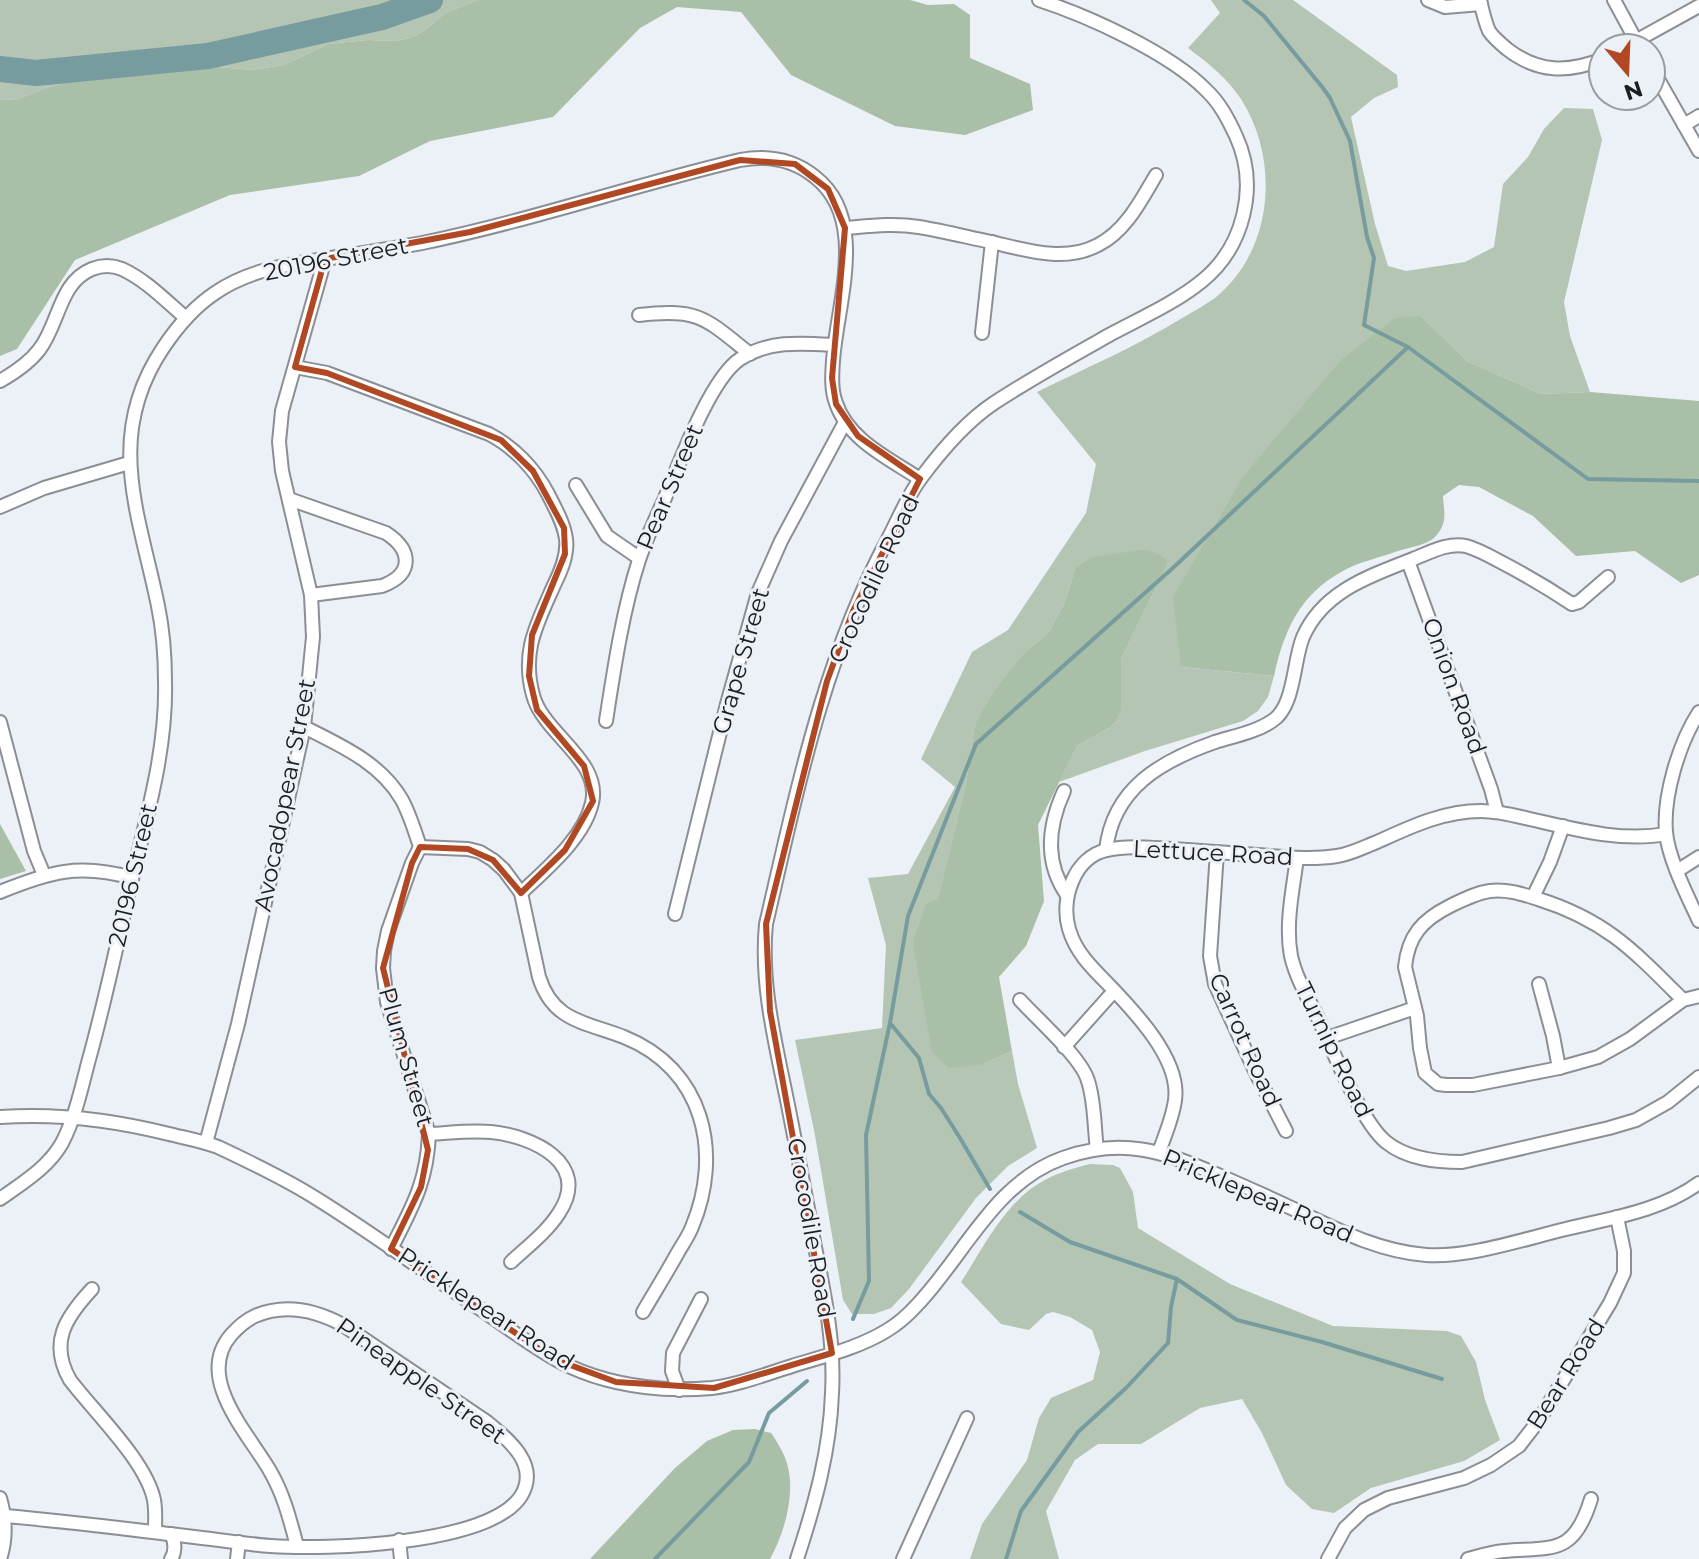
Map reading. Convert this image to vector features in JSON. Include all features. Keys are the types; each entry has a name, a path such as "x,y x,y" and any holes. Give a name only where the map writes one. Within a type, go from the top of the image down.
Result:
{"street":[{"name":"Crocodile Road","path":"797,1559 824,1467 831,1414 832,1353 826,1301 770,1011 765,974 765,938 806,754 827,681 853,611 879,554 920,479 964,429 990,406 1034,377 1202,281 1222,260 1237,237 1247,201 1246,171 1239,142 1226,114 1207,90 1180,68 1130,38 1039,0"},
{"path":"1428,0 1445,7 1480,2 1490,31 1510,51 1531,64 1559,69 1587,65"},
{"path":"1614,0 1631,32"},
{"path":"1656,32 1696,5"},
{"path":"1667,95 1699,151"},
{"path":"1684,125 1699,116"},
{"name":"20196 Street","path":"0,1199 34,1174 54,1154 73,1117 102,1009 153,787 162,737 165,683 159,609 135,508 129,463 133,420 146,377 167,341 186,318 213,294 243,278 281,266 470,232 716,166 754,158 795,164 818,179 835,201 845,228 845,264 834,345 834,396 845,422 869,445 920,479"},
{"path":"845,228 894,224 1044,254 1077,253 1098,245 1114,234 1134,212 1156,175"},
{"path":"982,333 992,242"},
{"name":"Avocadopear Street","path":"206,1143 238,1024 304,727 313,637 311,595 282,471 279,442 282,411 325,259"},
{"path":"0,381 19,369 40,349 71,286 80,276 100,267 119,268 130,273 186,318"},
{"path":"639,315 667,311 700,317 750,354"},
{"name":"Pear Street","path":"606,721 639,558 704,409 725,374 740,359 770,347 793,342 834,345"},
{"path":"295,367 327,373 489,434 513,450 533,471 555,507 564,528 565,554 532,635 529,676 537,710 578,756 593,792 593,801 584,822 565,850 521,893"},
{"name":"Grape Street","path":"675,914 758,593 781,541 845,422"},
{"path":"0,507 44,488 129,463"},
{"path":"576,485 607,536 639,558"},
{"path":"289,499 386,533 397,540 406,554 405,569 390,583 311,595"},
{"path":"1106,850 1112,820 1122,801 1145,778 1193,751 1260,727 1281,714 1304,635 1332,599 1365,578 1458,545 1469,547 1536,580 1572,604 1579,602 1608,577"},
{"name":"Onion Road","path":"1408,561 1497,812"},
{"path":"1699,712 1685,736 1672,781 1666,834 1677,871 1699,921"},
{"path":"0,722 34,851 44,875"},
{"path":"304,727 344,747 387,780 409,815 420,847 450,847 480,852 504,870 521,893 539,977 554,1005 570,1018 626,1038 654,1053 688,1089 699,1110 705,1133 703,1196 692,1229 643,1312"},
{"path":"1064,791 1056,809 1050,842 1055,873 1067,895 1066,916 1073,940 1090,966 1162,1048 1173,1080 1175,1100 1159,1152"},
{"name":"Lettuce Road","path":"1067,895 1080,869 1106,850 1138,847 1297,858 1342,856 1449,814 1497,812 1631,837 1666,834"},
{"path":"1533,897 1563,826"},
{"name":"Plum Street","path":"391,1249 421,1187 429,1134 387,1002 383,968 388,931 420,847"},
{"name":"Carrot Road","path":"1217,852 1210,956 1215,984 1286,1131"},
{"path":"1677,871 1699,857"},
{"name":"Turnip Road","path":"1297,858 1290,921 1291,957 1356,1098 1387,1144 1415,1157 1462,1162 1636,1120 1668,1102 1699,1077"},
{"path":"0,892 44,875 64,871 88,870 132,878"},
{"path":"1683,1000 1615,935 1571,911 1513,891 1486,891 1435,913 1409,944 1405,967 1425,1073 1438,1084 1457,1086 1559,1068 1598,1057 1683,1000 1699,996"},
{"path":"1539,984 1559,1068"},
{"path":"1064,1047 1114,991"},
{"path":"1020,1000 1081,1066 1088,1081 1097,1149"},
{"path":"1327,1038 1415,1008"},
{"name":"Pricklepear Road","path":"0,1117 73,1117 135,1126 206,1143 313,1196 554,1359 616,1382 679,1390 737,1383 866,1341 901,1321 920,1303 1011,1189 1057,1160 1097,1149 1132,1148 1159,1152 1367,1242 1426,1255 1473,1251 1617,1217 1673,1199 1699,1183"},
{"path":"429,1134 499,1133 537,1145 564,1166 567,1194 559,1213 511,1262"},
{"name":"Bear Road","path":"1328,1559 1345,1528 1364,1510 1388,1498 1464,1478 1519,1446 1539,1420 1610,1303 1624,1273 1624,1251 1617,1217"},
{"path":"92,1289 67,1320 62,1332 60,1357 70,1380 132,1457 148,1482 155,1502 155,1532"},
{"path":"679,1390 672,1371 673,1353 701,1299"},
{"name":"Pineapple Street","path":"5,1516 272,1546 297,1546 354,1546 425,1538 499,1516 509,1510 524,1490 527,1472 524,1462 507,1438 487,1422 343,1325 305,1310 277,1309 252,1318 225,1343 219,1377 230,1408 278,1486 297,1546"},
{"path":"903,1559 967,1418"},
{"path":"0,1498 5,1516 0,1559"},
{"path":"1468,1559 1558,1545 1580,1527 1591,1499"},
{"path":"170,1556 175,1541 171,1534"},
{"path":"399,1540 401,1559"},
{"path":"237,1559 239,1542"}],"highlighted area":[{"path":"740,160 795,164 828,189 845,228 832,378 836,404 858,436 920,479 853,611 827,681 766,924 770,1011 832,1353 714,1388 616,1382 554,1359 391,1249 421,1187 428,1150 383,968 412,863 420,847 468,849 493,860 521,893 565,850 593,801 584,766 537,710 529,676 532,635 565,554 564,528 533,471 501,440 327,373 295,367 325,259 470,232"}],"green space":[{"path":"0,0 478,0 445,13 424,31 410,38 328,44 284,65 250,70 210,66 160,69 81,78 18,99 0,100"},
{"path":"478,0 910,0 928,5 954,4 970,15 970,58 1030,84 1033,110 965,135 895,126 791,75 741,12 677,7 640,28 553,117 430,141 359,176 230,195 75,260 17,349 0,356 0,100 18,99 81,78 160,69 210,66 250,70 284,65 328,44 410,38 424,31 445,13"},
{"path":"1211,0 1293,0 1397,75 1398,87 1374,98 1351,117 1375,224 1388,266 1406,271 1465,262 1494,247 1503,184 1528,157 1544,129 1564,108 1594,112 1602,140 1564,302 1570,336 1590,392 1541,394 1467,361 1421,316 1181,667 1274,676 1268,697 1258,711 1243,721 1059,782 1077,746 1117,721 1121,711 1121,659 1168,563 1075,568 1065,602 1048,633 1026,651 975,724 966,783 938,900 926,905 984,1064 1012,1051 1018,1084 1037,1148 1008,1166 976,1198 909,1289 891,1308 874,1314 852,1314 843,1300 815,1135 795,1040 882,1028 886,945 868,878 908,874 955,787 921,759 972,652 1008,630 1086,513 1096,464 1037,392 1148,338 1215,298 1235,278 1249,255 1265,203 1262,149 1254,123 1236,91 1188,48 1220,13"},
{"path":"1421,316 1467,361 1541,394 1590,392 1699,401 1699,575 1681,583 1635,551 1576,556 1533,516 1479,487 1459,485 1443,496 1444,522 1431,540 1349,568 1315,591 1289,629 1274,676 1181,667 1173,597 1243,477 1340,361 1395,318"},
{"path":"1141,550 1156,553 1168,563 1121,659 1121,711 1117,721 1109,728 1077,746 1038,825 1044,901 1026,946 999,977 1012,1051 984,1064 949,1068 932,1052 914,939 926,904 938,899 966,783 975,724 995,690 1026,651 1048,633 1065,602 1075,568 1093,557"},
{"path":"0,824 26,871 0,879"},
{"path":"1090,1164 1120,1168 1133,1192 1138,1228 1230,1284 1333,1326 1447,1331 1461,1336 1476,1362 1485,1400 1500,1440 1464,1461 1371,1488 1334,1513 1312,1509 1286,1485 1242,1399 1200,1408 1141,1444 1098,1444 1075,1460 1046,1511 1059,1559 970,1559 982,1524 1027,1460 1039,1418 1051,1398 1093,1380 1100,1352 1092,1330 1070,1317 1053,1312 1046,1314 1029,1330 1001,1324 961,1282 996,1226 1017,1201 1048,1178"},
{"path":"755,1429 771,1433 785,1458 790,1478 787,1514 770,1559 590,1559 675,1468 707,1441 733,1430"}],"waterway":[{"path":"0,69 36,73 208,56 382,17 430,0"},
{"path":"1244,0 1264,16 1323,88 1350,141 1367,237 1374,258 1364,325 1408,347 1588,479 1699,481"},
{"path":"853,1319 869,1281 866,1135 890,1023 908,916 976,744 1175,566 1408,347"},
{"path":"890,1023 919,1058 929,1094 941,1108 990,1189"},
{"path":"1020,1212 1070,1242 1177,1279 1237,1320 1442,1379"},
{"path":"1006,1559 1021,1511 1078,1432 1126,1388 1168,1343 1177,1279"},
{"path":"655,1559 749,1462 769,1413 807,1381"}]}
